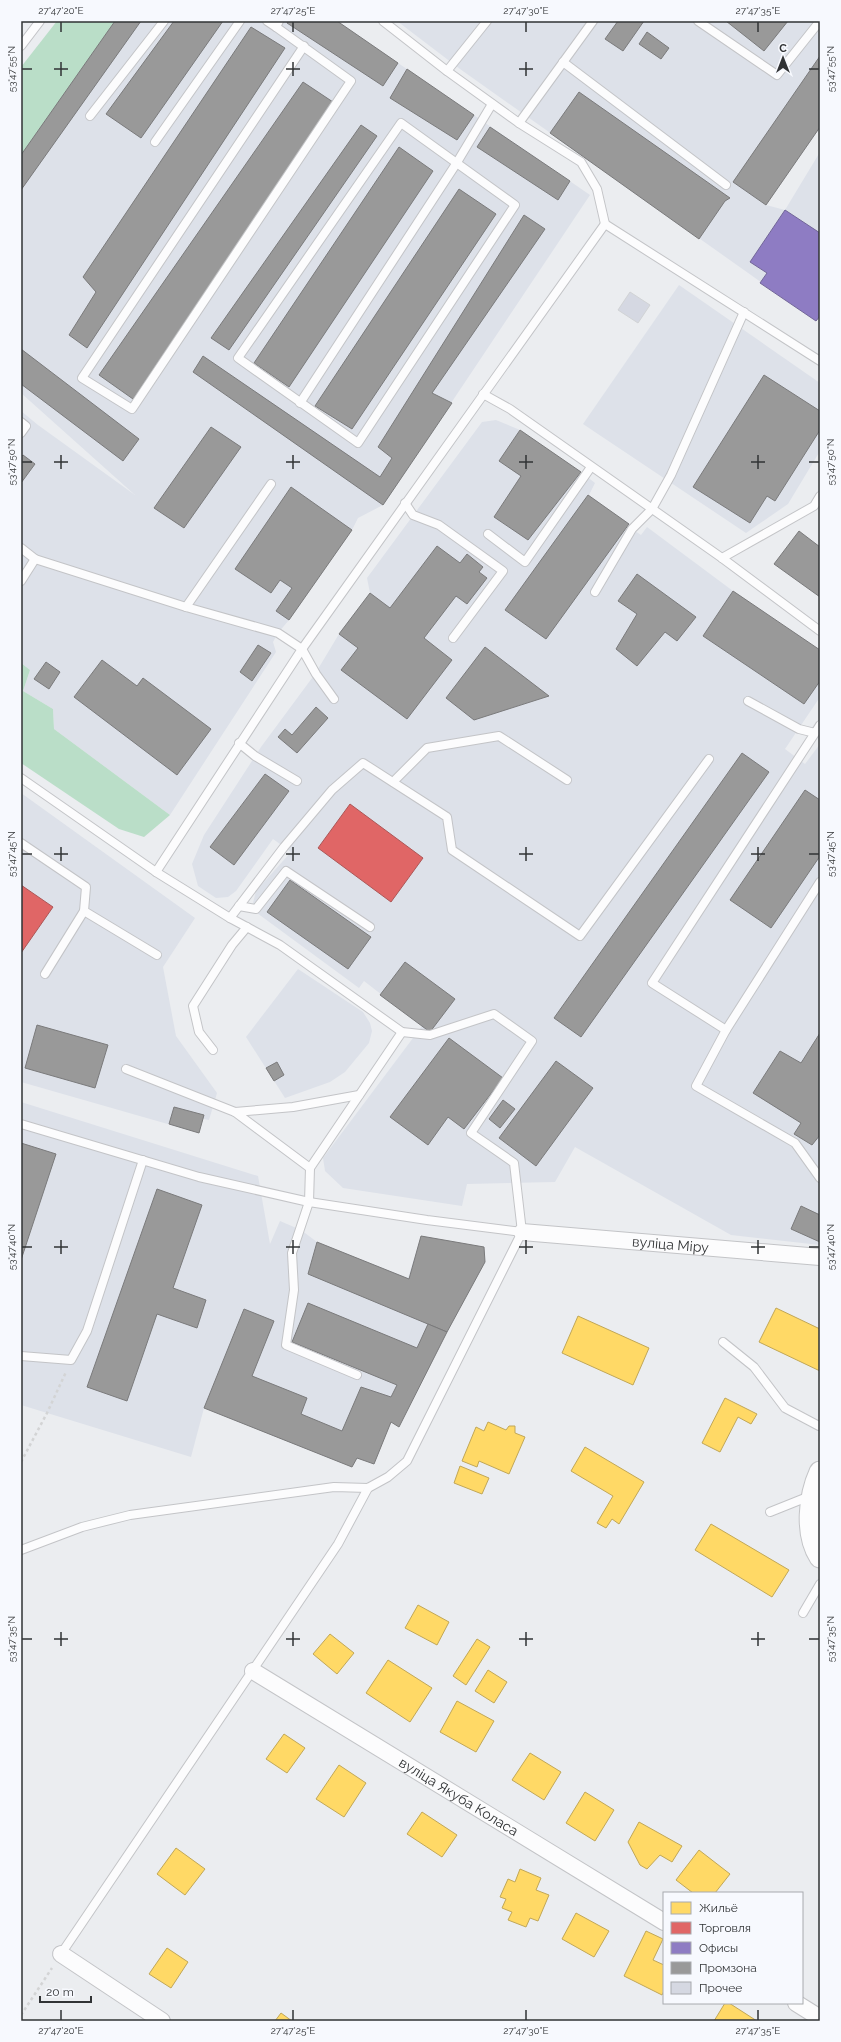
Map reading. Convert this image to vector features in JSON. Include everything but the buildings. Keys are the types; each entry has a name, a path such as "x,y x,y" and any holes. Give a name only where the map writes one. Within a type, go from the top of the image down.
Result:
{"street":[{"name":"вуліца Міру","path":"522,1232 820,1257"},
{"path":"820,1472 810,1510 812,1533 820,1557"},
{"name":"вуліца Якуба Коласа","path":"253,1671 663,1921"},
{"path":"61,1954 162,2021"},
{"path":"798,2004 820,2018"}],"lane":[{"path":"21,46 40,21"},
{"path":"90,116 164,21"},
{"path":"155,142 240,21"},
{"path":"267,21 278,24 304,46 351,81 132,409 82,378 304,46"},
{"path":"383,21 447,72 519,123 581,162 598,189 606,224 820,361"},
{"path":"447,72 486,21"},
{"path":"519,123 593,21"},
{"path":"698,21 777,75 820,21"},
{"path":"564,62 726,185"},
{"path":"300,403 456,164 492,104"},
{"path":"401,124 456,164 515,205 358,443 238,358 401,124"},
{"path":"156,872 239,743 302,649 606,224"},
{"path":"595,592 632,529 652,509 671,474 744,312"},
{"path":"483,394 510,409 722,558 820,631"},
{"path":"21,422 26,426 21,433"},
{"path":"488,534 525,562 591,467"},
{"path":"186,607 271,484"},
{"path":"722,558 817,508 820,496"},
{"path":"405,503 413,515 439,525 503,571 453,638"},
{"path":"21,548 35,559 186,607 278,633 302,649 316,674 334,699"},
{"path":"21,581 35,559"},
{"path":"748,701 799,729 815,733"},
{"path":"726,1030 652,983 820,725"},
{"path":"393,782 428,748 499,736 567,780"},
{"path":"239,743 255,756 297,781"},
{"path":"230,918 284,847 332,790 363,763 447,817 452,850 580,936 709,759"},
{"path":"21,778 156,872 230,918 280,945 402,1032 430,1035 494,1014 532,1041 471,1133 514,1163 522,1232 407,1461 388,1477 368,1488 334,1487 130,1515 82,1527 21,1550"},
{"path":"21,843 86,887 84,911 45,974"},
{"path":"239,906 256,909 286,871 370,927"},
{"path":"820,882 726,1030 696,1086 795,1143 820,1178"},
{"path":"84,911 157,955"},
{"path":"213,1050 199,1032 193,1006 232,945 247,927"},
{"path":"357,1375 286,1345 294,1290 292,1253 310,1202 310,1168 402,1032"},
{"path":"126,1069 235,1112 310,1168"},
{"path":"235,1112 293,1107 359,1095"},
{"path":"21,1124 199,1177 310,1202 427,1220 522,1232"},
{"path":"21,1356 71,1360 87,1331 143,1160"},
{"path":"723,1342 754,1367 784,1408 819,1426"},
{"path":"61,1954 338,1544 368,1488"},
{"path":"770,1512 814,1495"},
{"path":"803,1614 820,1584"}],"path":[{"path":"21,1462 47,1413 71,1360"},
{"path":"21,2015 61,1954"}],"shaded area":[{"path":"108,21 337,21 590,195 383,505 358,518 352,530 289,620 278,633 273,642 276,652 170,815 54,729 53,709 23,691 30,670 21,663 21,411 135,495 21,393 21,151"},
{"path":"397,21 820,21 820,127 766,205 785,210 820,152 820,316 816,321 460,69"},
{"path":"679,285 820,383 820,451 788,504 746,533 583,424"},
{"path":"496,420 520,430 595,483 589,495 629,524 632,529 641,535 647,527 733,591 820,650 820,697 785,749 805,764 820,744 820,1245 731,1235 575,1147 555,1182 467,1184 462,1206 343,1188 325,1171 323,1158 422,1026 364,981 359,988 257,913 253,903 256,891 291,852 273,839 236,891 228,897 216,898 198,886 192,864 204,835 261,747 315,674 339,634 370,593 367,578 482,422"},
{"path":"21,793 195,918 163,967 176,1036 217,1093 209,1120 203,1119 199,1133 21,1082"},
{"path":"298,969 363,1012 370,1023 372,1031 369,1043 345,1072 330,1082 285,1098 246,1037"},
{"path":"21,1102 258,1176 270,1244 280,1221 301,1230 317,1242 408,1278 421,1236 484,1247 485,1262 447,1332 399,1427 391,1422 374,1464 357,1458 352,1467 204,1408 191,1457 21,1405"}],"green space":[{"path":"57,21 115,21 21,155 21,67"},
{"path":"21,663 30,670 23,691 53,709 54,729 170,815 144,837 119,829 21,763"}]}
